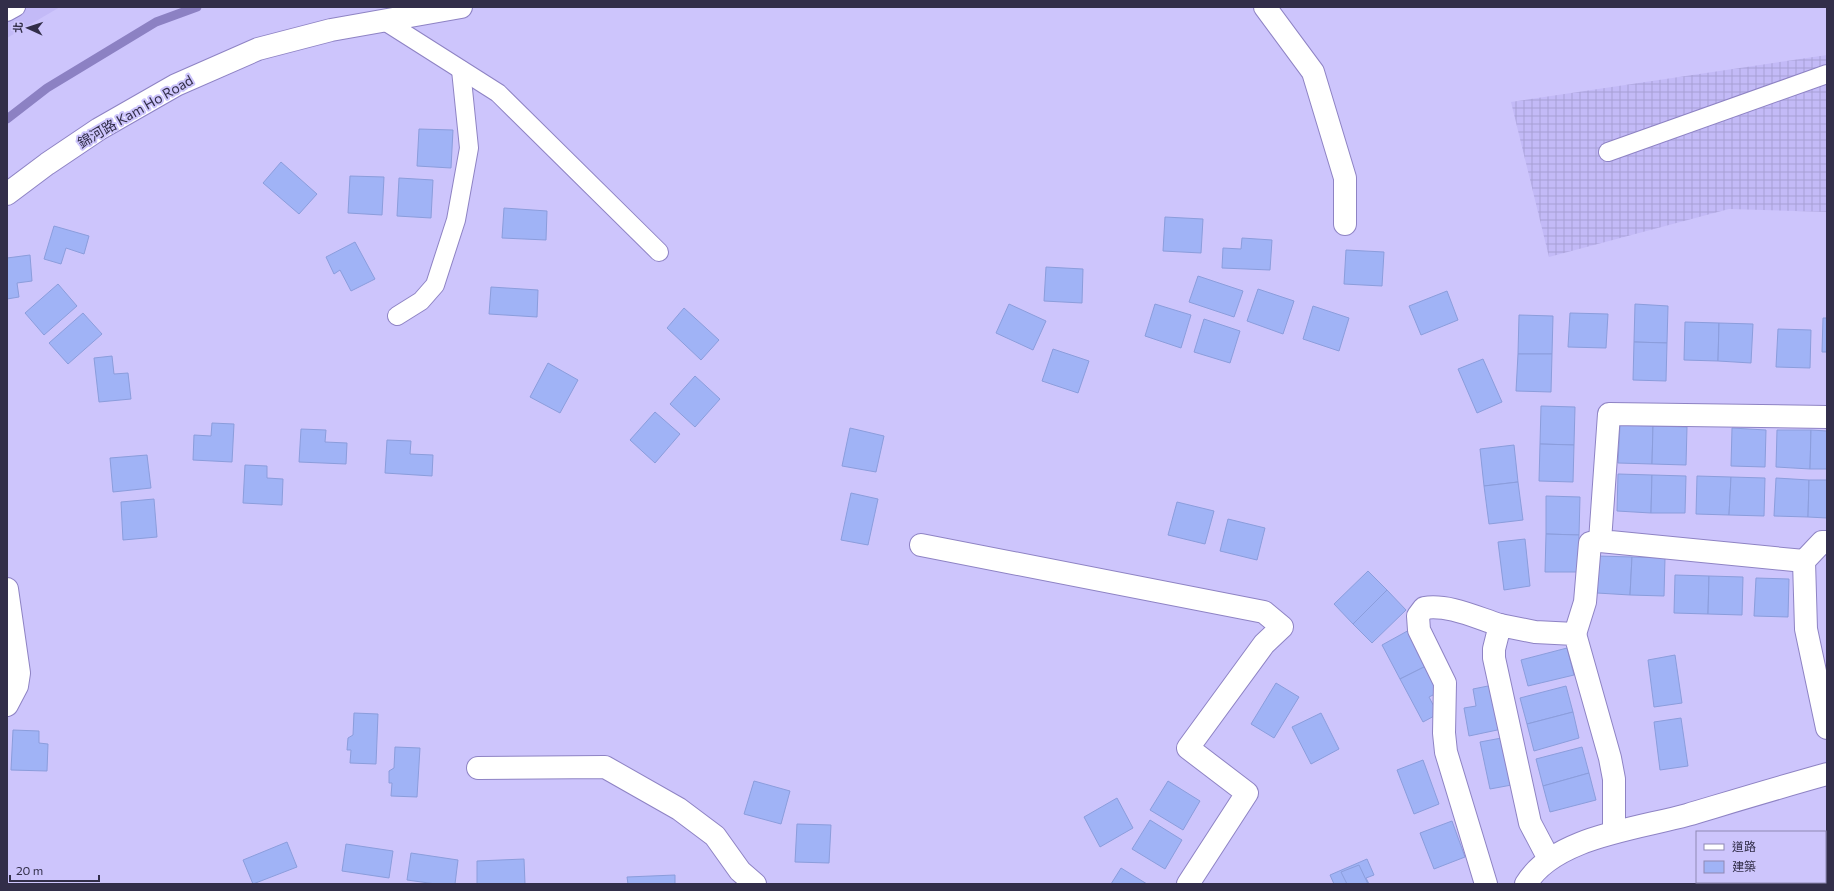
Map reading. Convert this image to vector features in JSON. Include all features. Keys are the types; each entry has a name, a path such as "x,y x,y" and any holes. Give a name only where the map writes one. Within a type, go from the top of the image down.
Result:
{"street":[{"name":"錦河路 Kam Ho Road","path":"7,194 99,129 176,85 258,49 331,30 461,7"},
{"path":"1265,7 1313,72 1345,178 1345,224"},
{"path":"1600,541 1609,414 1827,417"},
{"path":"1614,832 1614,779 1610,758 1575,634 1584,602 1590,544 1600,541 1804,561"},
{"path":"1827,542 1822,542 1804,561 1806,629 1827,728"},
{"path":"921,545 1264,612 1282,627 1260,650 1188,748 1247,793 1188,884"},
{"path":"7,589 19,674 15,691 7,705"},
{"path":"1486,884 1446,752 1444,733 1445,683 1420,630 1418,616 1424,608 1446,608 1500,625 1527,631 1575,634"},
{"path":"1500,625 1494,649 1494,658 1530,822 1549,859"},
{"path":"478,768 604,767 679,809 715,836 740,871 755,884"},
{"path":"1526,884 1538,868 1549,859 1578,844 1614,832 1685,815 1827,774"}],"lane":[{"path":"7,12 16,7"},
{"path":"383,20 498,93 659,252"},
{"path":"397,316 421,301 434,285 456,220 469,148 461,70"},
{"path":"1608,152 1827,74"}],"shaded area":[{"path":"7,7 60,7 7,38"},
{"path":"1827,55 1827,212 1729,209 1549,257 1511,102"}],"building":[{"path":"419,129 453,130 451,168 417,166"},
{"path":"281,162 317,194 299,214 263,183"},
{"path":"350,176 384,177 382,215 348,213"},
{"path":"399,178 433,180 431,218 397,216"},
{"path":"504,208 547,211 546,240 502,238"},
{"path":"1165,217 1203,219 1201,253 1163,251"},
{"path":"54,226 89,236 84,254 66,248 61,264 44,259"},
{"path":"1242,238 1272,240 1270,270 1222,268 1223,248 1241,249"},
{"path":"355,242 375,279 351,291 340,270 334,274 326,257"},
{"path":"1346,250 1384,252 1382,286 1344,284"},
{"path":"30,255 32,281 17,283 19,297 7,299 7,258"},
{"path":"1046,267 1083,269 1082,303 1044,301"},
{"path":"1198,276 1243,291 1234,317 1189,302"},
{"path":"58,284 77,306 44,335 25,313"},
{"path":"491,287 538,290 537,317 489,314"},
{"path":"1258,289 1294,301 1283,334 1247,321"},
{"path":"1447,291 1458,320 1421,335 1409,306"},
{"path":"1009,304 1046,321 1033,350 996,333"},
{"path":"1155,304 1191,315 1181,348 1145,336"},
{"path":"1635,304 1668,306 1667,343 1634,342"},
{"path":"1313,306 1349,318 1339,351 1303,339"},
{"path":"684,308 719,340 701,360 667,328"},
{"path":"83,313 102,334 68,364 49,343"},
{"path":"1570,313 1608,314 1606,348 1568,347"},
{"path":"1519,315 1553,316 1552,354 1518,354"},
{"path":"1823,318 1827,318 1827,352 1822,352"},
{"path":"1204,319 1240,331 1230,363 1194,352"},
{"path":"1685,322 1719,323 1718,361 1684,360"},
{"path":"1719,323 1753,324 1751,363 1718,361"},
{"path":"1778,329 1811,330 1810,368 1776,367"},
{"path":"1634,342 1667,343 1666,381 1633,380"},
{"path":"1053,349 1089,361 1078,393 1042,381"},
{"path":"1518,354 1552,354 1551,392 1516,391"},
{"path":"112,356 114,374 128,373 131,399 99,402 94,358"},
{"path":"1483,359 1502,402 1477,413 1458,369"},
{"path":"548,363 578,380 560,413 530,397"},
{"path":"695,376 720,399 695,427 670,404"},
{"path":"1541,406 1575,407 1574,445 1540,444"},
{"path":"655,412 680,434 655,463 630,440"},
{"path":"212,423 234,424 232,462 193,460 194,435 211,436"},
{"path":"1620,425 1653,426 1652,464 1618,463"},
{"path":"1653,426 1687,427 1686,465 1652,464"},
{"path":"850,428 884,436 876,472 842,466"},
{"path":"1732,428 1766,430 1765,467 1731,466"},
{"path":"301,429 326,430 325,442 347,443 346,464 299,462"},
{"path":"1777,430 1811,430 1810,469 1776,467"},
{"path":"1811,430 1827,431 1827,469 1810,469"},
{"path":"387,440 411,441 410,454 433,455 432,476 385,473"},
{"path":"1540,444 1574,445 1573,482 1539,481"},
{"path":"1514,445 1518,482 1484,486 1480,449"},
{"path":"147,455 151,488 113,492 110,458"},
{"path":"245,465 267,466 267,478 283,479 282,505 243,503"},
{"path":"1618,474 1652,475 1651,513 1617,511"},
{"path":"1652,475 1686,476 1685,513 1651,513"},
{"path":"1697,476 1731,477 1729,515 1696,514"},
{"path":"1731,477 1765,478 1764,516 1729,515"},
{"path":"1776,478 1809,480 1808,517 1774,516"},
{"path":"1809,480 1827,480 1827,518 1808,517"},
{"path":"1518,482 1523,520 1489,524 1484,486"},
{"path":"851,493 878,499 868,545 841,540"},
{"path":"1546,496 1580,497 1579,535 1546,534"},
{"path":"154,499 157,537 123,540 121,502"},
{"path":"1177,502 1214,511 1205,544 1168,535"},
{"path":"1228,519 1265,528 1257,560 1220,551"},
{"path":"1546,534 1579,535 1578,572 1545,572"},
{"path":"1525,539 1530,586 1504,590 1498,542"},
{"path":"1598,556 1632,557 1630,595 1597,593"},
{"path":"1632,557 1665,558 1664,596 1630,595"},
{"path":"1368,571 1387,590 1353,624 1334,604"},
{"path":"1675,575 1709,576 1708,614 1674,613"},
{"path":"1709,576 1743,577 1742,615 1708,614"},
{"path":"1756,578 1789,579 1788,617 1754,616"},
{"path":"1387,590 1406,610 1372,643 1353,624"},
{"path":"1411,629 1430,664 1400,679 1382,645"},
{"path":"1567,648 1574,675 1528,686 1521,660"},
{"path":"1675,655 1682,703 1654,707 1648,660"},
{"path":"1430,664 1443,690 1429,697 1438,714 1423,722 1400,679"},
{"path":"1276,683 1299,697 1274,738 1251,724"},
{"path":"1493,685 1502,729 1469,736 1464,708 1476,706 1473,689"},
{"path":"1566,686 1573,712 1527,724 1520,698"},
{"path":"1573,712 1579,738 1534,751 1527,724"},
{"path":"354,713 378,714 376,764 350,763 351,750 347,750 348,738 353,735"},
{"path":"1321,713 1339,749 1311,764 1292,727"},
{"path":"1681,718 1688,766 1660,770 1654,722"},
{"path":"13,730 39,731 39,743 48,744 47,771 11,770"},
{"path":"1507,737 1517,784 1490,789 1480,742"},
{"path":"395,747 420,748 417,797 391,796 392,783 389,783 389,771 394,768"},
{"path":"1582,747 1589,773 1543,786 1536,759"},
{"path":"1423,760 1439,804 1414,814 1397,770"},
{"path":"1589,773 1596,800 1550,812 1543,786"},
{"path":"754,781 790,791 781,824 744,814"},
{"path":"1168,781 1200,801 1183,830 1150,810"},
{"path":"1117,798 1133,828 1100,847 1084,817"},
{"path":"1150,820 1182,840 1165,869 1132,849"},
{"path":"1452,821 1465,857 1434,869 1420,833"},
{"path":"797,824 831,825 829,863 795,862"},
{"path":"287,842 297,867 253,884 243,860"},
{"path":"346,844 393,851 389,878 342,871"},
{"path":"411,853 458,860 455,884 436,884 407,880"},
{"path":"524,859 525,884 477,884 477,861"},
{"path":"1367,859 1374,875 1366,878 1369,884 1334,884 1330,875"},
{"path":"1359,865 1368,884 1347,884 1341,872"},
{"path":"1121,868 1147,884 1111,884"},
{"path":"675,875 675,884 628,884 627,877"}],"waterway":[{"path":"7,119 47,88 156,22 197,7"}]}
